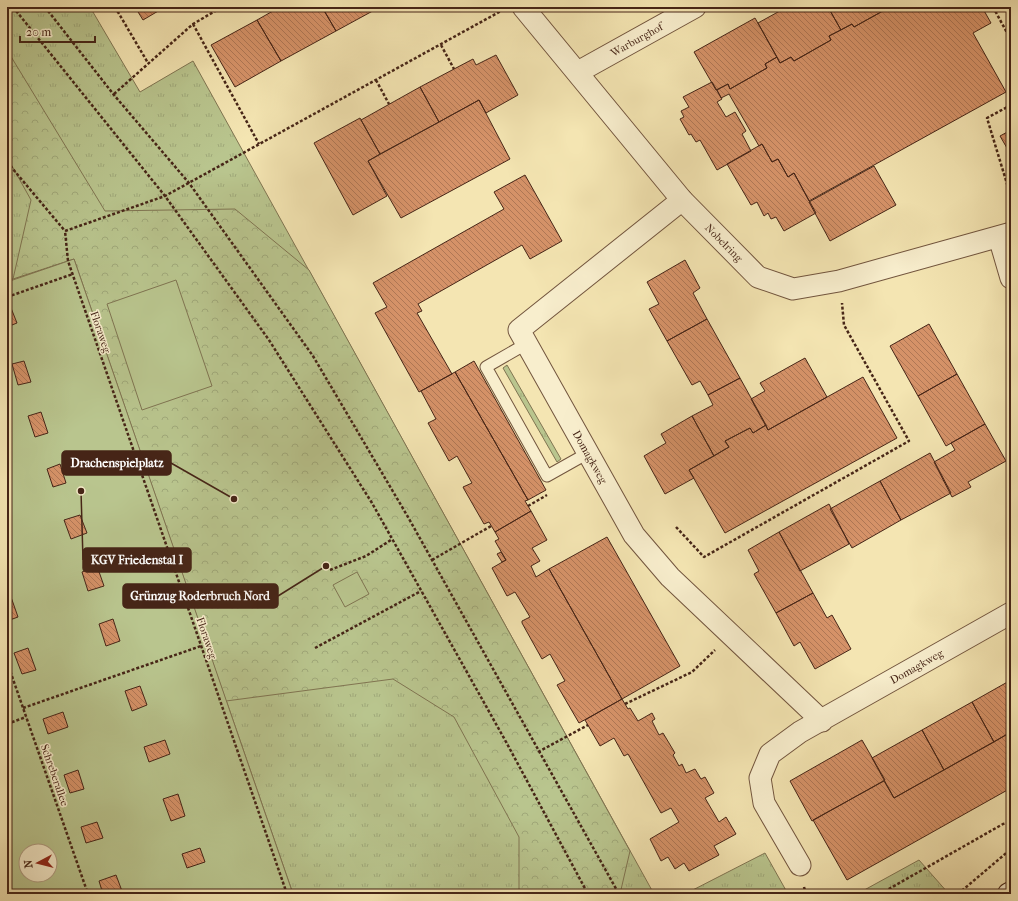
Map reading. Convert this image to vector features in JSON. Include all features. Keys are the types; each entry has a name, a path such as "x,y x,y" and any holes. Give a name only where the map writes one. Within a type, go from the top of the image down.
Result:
{"street":[{"name":"Nobelring","path":"523,7 682,200 758,278 793,288 839,281 1005,235"},
{"name":"Warburghof","path":"578,72 695,7"},
{"name":"Domagkweg","path":"682,200 519,330 634,535 670,577 822,721"},
{"path":"1005,235 1011,278"},
{"name":"Domagkweg","path":"800,865 764,803 760,778 770,754 800,732 822,721 1011,613"}],"lane":[{"path":"526,344 486,367 547,476 588,453"}],"path":[{"path":"13,7 165,196 269,340 372,503 391,540 505,740 588,894"},
{"path":"45,7 114,94 189,183 313,356 432,560 538,752 619,894"},
{"path":"115,7 148,63"},
{"path":"114,94 193,24 222,7"},
{"path":"993,7 1011,40"},
{"path":"7,162 65,231 165,196 503,11"},
{"path":"193,24 259,144"},
{"path":"441,45 454,69"},
{"path":"376,80 390,104"},
{"path":"1011,105 987,118 1011,197"},
{"name":"Floraweg","path":"65,231 68,261 287,894"},
{"path":"7,297 73,274"},
{"path":"676,527 704,557 909,441 844,325 839,281"},
{"path":"432,560 491,526"},
{"path":"330,570 366,556 391,540"},
{"path":"316,648 421,591"},
{"path":"625,704 692,672 732,635"},
{"path":"23,708 201,646"},
{"name":"Schreberallee","path":"7,662 88,894"},
{"path":"7,724 26,717"},
{"path":"538,752 588,725"},
{"path":"880,894 1003,824 1011,822"},
{"path":"958,894 1011,849"}],"green space":[{"path":"7,7 90,7 140,92 193,61 654,894 293,894 74,259 7,281"},
{"path":"7,50 105,211 235,209 309,270 630,851 620,894 519,894 519,837 454,717 393,679 226,701 74,259 13,279 31,200 7,157"},
{"path":"74,259 293,894 7,894 7,282"},
{"path":"176,280 212,386 142,410 107,304"},
{"path":"507,365 561,459 557,462 503,368"},
{"path":"357,572 369,594 345,607 333,585"},
{"path":"765,853 788,894 685,894"},
{"path":"919,860 949,894 857,894"}],"building":[{"path":"135,7 165,7 143,20"},
{"path":"280,7 322,7 336,31 281,61 257,20"},
{"path":"322,7 380,7 336,31"},
{"path":"787,7 828,7 841,30 829,36 831,40 794,61 791,57 780,63 758,23"},
{"path":"828,7 890,7 854,27 852,24 841,30"},
{"path":"890,7 982,7 991,23 973,33 1006,92 809,201 794,173 788,177 778,159 772,162 762,144 759,146 729,94 721,98 717,90 728,84 730,89 767,68 765,64 777,57 780,63 791,57 794,61 831,40 829,36 852,24 854,27"},
{"path":"755,18 777,57 765,64 767,68 730,89 728,84 716,90 694,52"},
{"path":"257,20 281,61 235,87 211,45"},
{"path":"496,55 518,95 486,113 479,100 439,122 420,87 473,59 476,65"},
{"path":"712,82 722,99 717,102 726,117 735,112 746,131 742,134 751,151 717,170 700,140 696,142 691,134 689,135 680,119 684,117 681,111 689,107 683,97"},
{"path":"420,87 439,122 380,154 361,120"},
{"path":"479,100 510,159 401,218 368,161"},
{"path":"360,118 380,154 368,161 387,196 353,215 314,143"},
{"path":"1011,130 1011,155 1000,136"},
{"path":"762,144 772,162 778,159 788,177 794,173 816,213 784,231 776,217 771,219 768,213 764,216 757,202 751,205 727,164"},
{"path":"874,166 896,205 830,241 809,202"},
{"path":"525,175 562,241 530,259 522,245 418,304 422,311 417,313 452,374 419,392 375,313 387,307 373,283 504,209 494,192"},
{"path":"685,260 700,288 693,293 707,319 667,341 649,309 659,304 647,282"},
{"path":"11,308 17,323 7,327 7,309"},
{"path":"707,319 740,378 708,395 700,381 692,385 667,341"},
{"path":"929,324 957,374 918,396 890,346"},
{"path":"805,358 827,397 768,430 751,399 765,391 760,383"},
{"path":"24,361 31,382 18,385 12,364"},
{"path":"474,361 546,490 528,500 455,372"},
{"path":"455,372 528,500 525,501 531,511 495,532 489,522 484,524 463,487 472,483 457,456 449,461 428,423 436,419 421,391"},
{"path":"957,374 985,424 946,446 918,396"},
{"path":"863,377 897,438 725,533 689,470 729,447 725,441 750,428 753,433 766,425 768,430"},
{"path":"740,378 766,425 753,433 750,428 725,441 729,447 714,456 692,416 713,405 708,395"},
{"path":"41,412 48,433 35,437 28,416"},
{"path":"692,416 714,456 689,470 694,478 665,494 644,456 666,443 661,434"},
{"path":"985,424 1006,461 968,482 971,487 952,497 934,462 955,450 951,443"},
{"path":"930,453 951,493 901,520 880,481"},
{"path":"60,464 66,483 53,487 47,469"},
{"path":"880,481 901,520 852,548 830,509"},
{"path":"829,504 849,544 800,571 779,532"},
{"path":"531,511 547,540 532,548 540,561 531,566 536,577 549,569 622,699 579,723 557,685 565,681 550,654 542,659 522,623 522,621 530,617 515,592 507,596 492,568 506,560 495,541 499,539 495,532"},
{"path":"80,515 87,533 71,539 64,520"},
{"path":"779,532 813,593 776,613 754,574 759,571 748,550"},
{"path":"607,537 680,666 622,699 549,569"},
{"path":"501,552 506,560 502,562 497,554"},
{"path":"97,566 104,586 88,591 82,572"},
{"path":"813,593 827,618 832,615 851,649 815,669 800,642 794,646 776,613"},
{"path":"11,597 18,617 7,621 7,598"},
{"path":"113,619 120,641 106,646 99,624"},
{"path":"28,648 36,670 22,674 14,653"},
{"path":"1011,680 1011,732 994,742 972,702"},
{"path":"140,686 147,705 132,711 125,691"},
{"path":"622,699 638,721 652,713 655,719 652,721 659,735 663,733 675,753 673,755 679,766 682,764 686,773 695,769 701,779 705,777 714,793 705,798 719,822 726,817 736,834 714,846 719,855 689,871 684,863 675,869 668,857 661,861 650,839 679,822 671,808 661,813 628,754 624,756 614,738 600,746 585,720"},
{"path":"972,702 994,742 944,770 922,730"},
{"path":"63,712 68,727 48,734 43,719"},
{"path":"922,730 944,770 894,798 872,758"},
{"path":"1011,732 1011,788 847,880 813,820 884,781 894,798"},
{"path":"165,740 170,754 149,762 144,747"},
{"path":"862,740 885,780 812,821 790,781"},
{"path":"78,770 84,789 70,793 64,775"},
{"path":"178,794 185,816 171,821 163,799"},
{"path":"97,822 103,838 86,843 81,827"},
{"path":"200,848 205,862 187,868 182,854"},
{"path":"116,875 122,891 114,894 103,894 99,881"}],"place":[{"name":"KGV Friedenstal I","path":"81,491"},
{"name":"Drachenspielplatz","path":"234,499"},
{"name":"Grünzug Roderbruch Nord","path":"326,566"}]}
